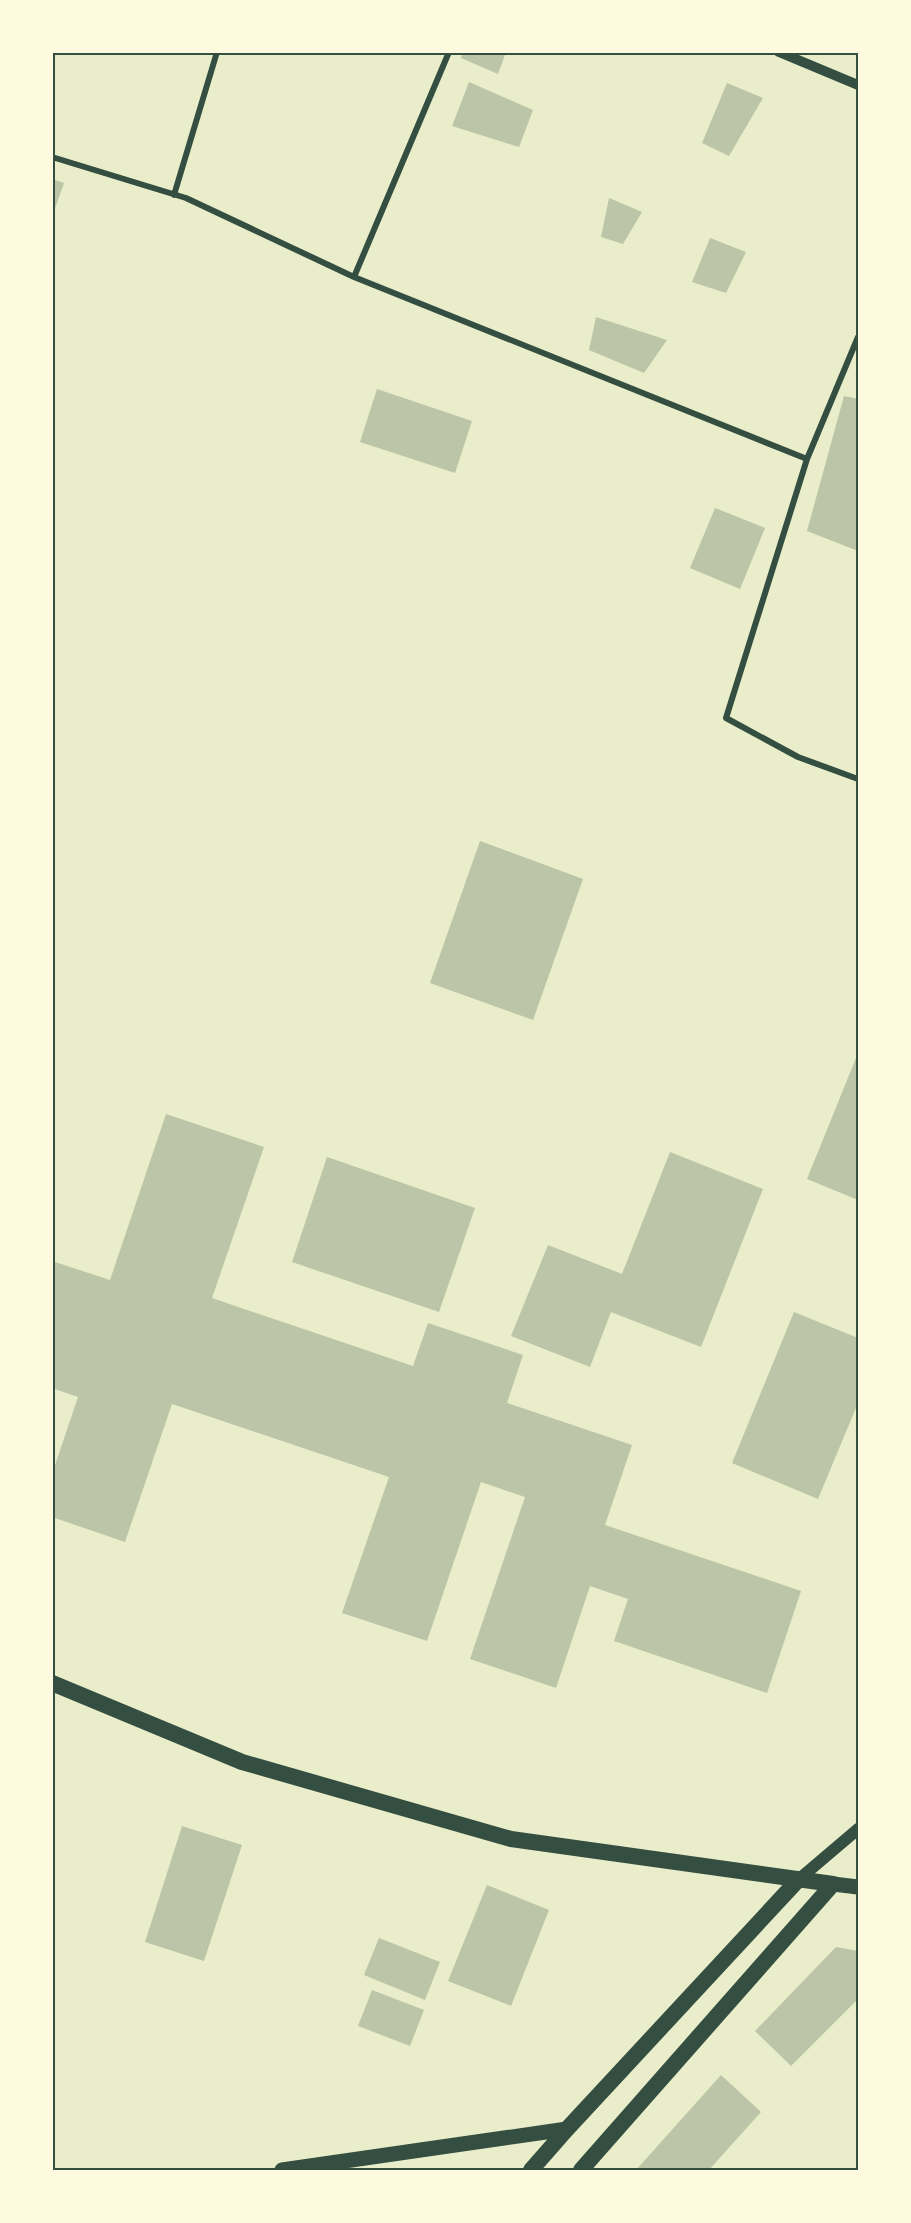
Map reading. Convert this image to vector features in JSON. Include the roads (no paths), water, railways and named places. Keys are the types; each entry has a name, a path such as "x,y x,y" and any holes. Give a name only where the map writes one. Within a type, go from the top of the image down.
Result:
{"highway":[{"path":"52,1683 242,1762 511,1839 833,1884"},
{"path":"531,2170 798,1880"},
{"path":"581,2170 833,1884"}],"main road":[{"path":"798,1880 858,1829"},
{"path":"833,1884 858,1887"},
{"path":"282,2170 567,2129"}],"street":[{"path":"174,195 217,52"},
{"path":"354,277 449,52"},
{"path":"779,52 856,82"},
{"path":"52,157 186,198 354,277 807,459"},
{"path":"858,337 807,459 726,718 798,757 858,779"}]}
